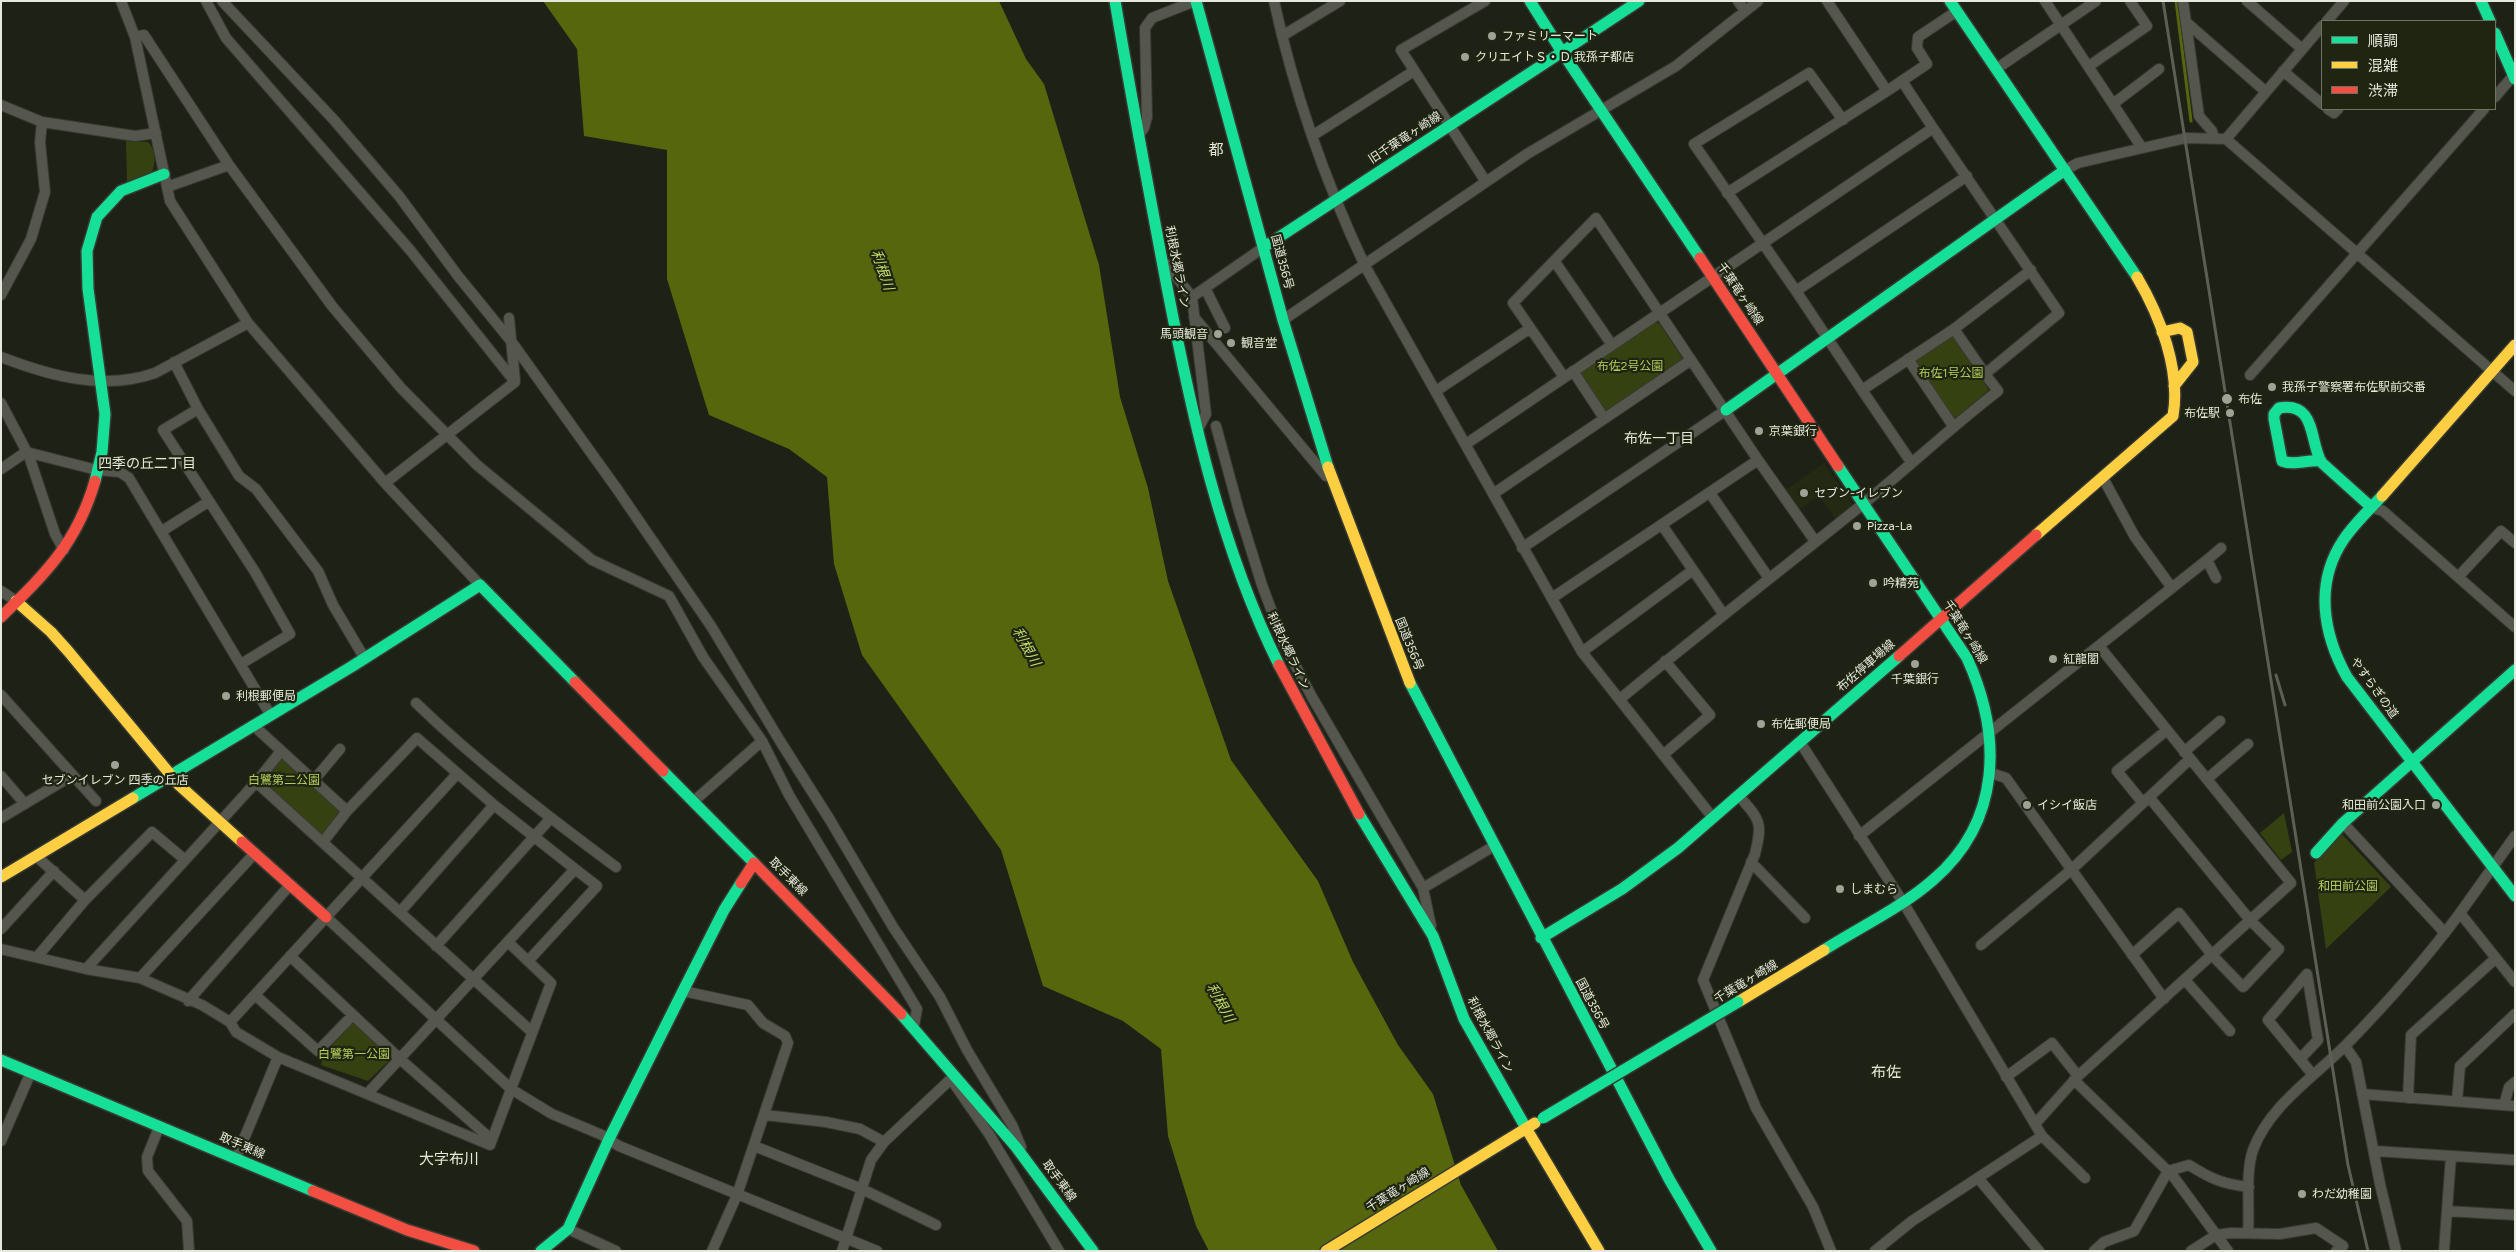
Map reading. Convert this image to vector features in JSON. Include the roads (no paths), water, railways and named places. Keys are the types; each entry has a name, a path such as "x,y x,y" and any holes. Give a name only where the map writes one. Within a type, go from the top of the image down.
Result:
{"main road":[{"name":"利根水郷ライン","path":"1115,1 1138,136 1197,431 1235,562 1264,635 1285,678 1346,793 1433,936 1464,1019 1599,1251"},
{"name":"国道356号","path":"1195,1 1283,320 1333,485 1404,672 1541,938 1669,1179 1710,1251"},
{"name":"千葉竜ヶ崎線","path":"1326,1251 1514,1134 1738,1002 1902,902 1933,880 1960,850 1982,808 1991,773 1991,730 1984,694 1975,673 1942,618 1600,109 1530,1"},
{"path":"1562,52 1640,1"},
{"path":"2481,1 2490,20"},
{"name":"布佐停車場線","path":"1541,938 1622,889 1653,867 1713,818 2173,416 2176,404 2174,386 2162,332 2150,301 2065,170 1954,6"},
{"path":"2496,35 2514,78"},
{"name":"旧千葉竜ヶ崎線","path":"1264,247 1562,52"},
{"path":"1726,410 2065,170"},
{"path":"1,617 64,550 82,517 103,451 105,429 103,381 86,264 86,249 92,225 107,201 124,188 142,180 164,174"},
{"path":"2162,332 2180,328 2187,332 2192,362 2174,386"},
{"name":"やすらぎの道","path":"2515,345 2344,539 2330,565 2325,582 2324,616 2326,633 2337,662 2515,896"},
{"path":"2321,462 2308,460 2290,464 2282,461 2274,419 2274,414 2279,408 2290,407 2304,415 2309,421 2321,462 2371,507"},
{"path":"1,877 171,776 270,714 365,659 480,584 754,862"},
{"path":"16,601 62,645 171,776 219,822 326,917"},
{"path":"2316,854 2343,824 2515,670"},
{"name":"取手東線","path":"541,1251 568,1230 609,1139 683,991 724,910 754,862 914,1026 954,1076 998,1124 1093,1251"},
{"name":"取手東線","path":"1,1060 407,1230 474,1251"}],"street":[{"path":"121,1 135,37 170,201 248,322 385,483 480,584"},
{"path":"206,1 226,38 410,250 515,382"},
{"path":"222,1 352,140 400,196 458,276 511,341 711,626 893,927 940,997 967,1050 1012,1125 1028,1162"},
{"path":"1138,136 1144,128 1147,117 1145,28 1152,18 1195,1"},
{"path":"1274,1 1282,36 1334,201 1364,266 1582,652 1713,818"},
{"path":"1282,36 1340,1"},
{"path":"1485,1 1401,50 1486,182"},
{"path":"1738,1 1745,11"},
{"path":"1283,320 1527,154 1600,109 1676,66 1758,1"},
{"path":"1827,1 1887,91"},
{"path":"2046,1 2142,148"},
{"path":"1996,69 2096,1"},
{"path":"2089,66 2147,26 2130,1"},
{"path":"2183,1 2199,116 2212,131 2214,138"},
{"path":"2247,1 2302,49"},
{"path":"2328,20 2340,3"},
{"path":"1727,193 1902,82 1927,64 1917,48 1918,37 1954,6"},
{"path":"2186,22 2265,91"},
{"path":"2226,139 2265,91 2321,29"},
{"path":"135,37 144,36 229,165 332,306 401,388 446,436 477,465 592,560 669,596 703,657 762,741 789,795 917,1009 914,1026"},
{"path":"2114,104 2159,69"},
{"path":"1312,136 1414,71"},
{"path":"2283,71 2321,103"},
{"path":"1843,120 1809,73 1694,144 1763,242 1911,462"},
{"path":"2496,95 2514,78"},
{"path":"1902,82 1997,219 2059,314 1985,374"},
{"path":"1,105 42,122 135,136 156,133"},
{"path":"2250,375 2483,110"},
{"path":"1,295 31,239 45,192 40,142 42,122"},
{"path":"1466,444 1933,128"},
{"path":"2065,170 2078,163 2142,148 2195,138 2226,139 2515,391"},
{"path":"167,187 229,165"},
{"path":"1796,291 1967,176"},
{"path":"1564,377 1512,303 1555,262 1596,218 1758,460 1815,541"},
{"path":"1192,298 1264,247"},
{"path":"1162,259 1192,298 1206,414 1197,431"},
{"path":"1555,262 1612,345"},
{"path":"1862,390 1954,329 2031,270"},
{"path":"1205,288 1225,328"},
{"path":"1194,317 1333,485"},
{"path":"509,318 515,382"},
{"path":"1,357 37,371 103,381 140,378 248,322"},
{"path":"1436,391 1529,329"},
{"path":"1620,699 1768,577 1864,503 1953,426 1998,392 1954,329"},
{"path":"1908,359 1953,426"},
{"path":"1493,494 1691,360"},
{"path":"174,362 198,409 239,476 256,489 318,571 333,605 365,659"},
{"path":"1573,371 1604,418"},
{"path":"385,483 515,382"},
{"path":"1,403 26,452 55,534 64,550"},
{"path":"198,409 163,430 255,572 290,634 241,664"},
{"path":"1522,548 1726,410"},
{"path":"1216,426 1242,521 1284,644 1322,714 1423,888 1433,936"},
{"path":"1,469 26,452 97,470 120,472 128,478 162,531 270,714"},
{"path":"1552,598 1758,460"},
{"path":"2103,478 2135,537 2172,588"},
{"path":"1710,493 1768,577"},
{"path":"162,531 208,502"},
{"path":"2371,507 2382,511 2515,627"},
{"path":"1662,525 1724,615"},
{"path":"2458,577 2500,530 2515,543"},
{"path":"1859,836 2221,548"},
{"path":"2207,560 2216,578"},
{"path":"1582,652 1693,570"},
{"path":"1,591 16,601"},
{"path":"2035,1124 2076,1078 2291,883 2100,646"},
{"path":"1663,755 1710,715 1665,661"},
{"path":"1,695 96,801"},
{"path":"416,703 467,752 550,819 616,867"},
{"path":"1981,945 2071,870 2146,800 2220,721"},
{"path":"253,725 347,811"},
{"path":"2132,955 2179,913 2212,955 2243,987 2279,949 2250,920 2146,800 2117,771 2167,730"},
{"path":"323,842 347,811 417,738 456,774 598,886 529,960"},
{"path":"694,801 762,741"},
{"path":"1800,742 1902,902 2042,1136 2085,1178"},
{"path":"2207,779 2248,744"},
{"path":"314,780 340,749"},
{"path":"86,969 281,752"},
{"path":"1991,773 2006,778 2164,999"},
{"path":"230,1022 456,774"},
{"path":"1,818 73,775"},
{"path":"1,776 25,804"},
{"path":"256,782 532,1032"},
{"path":"1739,796 1760,823 1760,832 1752,862 1703,980 1756,1108 1813,1207 1831,1251"},
{"path":"400,912 494,805"},
{"path":"436,946 550,819"},
{"path":"2343,824 2445,933"},
{"path":"37,957 85,900 152,832 184,860"},
{"path":"2248,1233 2252,1151 2263,1128 2313,1075 2345,1046 2445,933 2515,836"},
{"path":"1423,888 1494,846"},
{"path":"140,978 256,853"},
{"path":"36,856 85,900"},
{"path":"1752,862 1806,918"},
{"path":"368,1093 575,869"},
{"path":"1,929 54,871"},
{"path":"1393,873 1423,888"},
{"path":"188,1000 290,884"},
{"path":"2460,913 2515,982"},
{"path":"326,917 438,1019 511,1089 552,1114 609,1139 619,1146 877,1251"},
{"path":"1,949 86,969 140,978 202,1005 230,1022 236,1032 278,1057 490,1145 552,983 508,942"},
{"path":"290,956 400,1059 492,1140"},
{"path":"2408,1098 2411,1035 2496,958"},
{"path":"2300,1059 2318,1040 2307,974 2268,1020 2313,1075"},
{"path":"2185,980 2230,1031"},
{"path":"683,991 748,1005 763,1023 785,1036 788,1043 754,1146 712,1251"},
{"path":"255,995 318,1052 353,1015"},
{"path":"2457,1101 2460,1066 2515,1014"},
{"path":"2006,1077 2052,1043 2076,1078 2168,1171 2228,1251"},
{"path":"2345,1046 2356,1062 2396,1251"},
{"path":"236,1158 278,1057"},
{"path":"1,1141 31,1072"},
{"path":"842,1251 871,1160 884,1142 954,1076"},
{"path":"954,1076 954,1086 989,1134 1059,1251"},
{"path":"2362,1094 2509,1105 2509,1087 2515,1082"},
{"path":"765,1115 826,1122 860,1129 884,1142"},
{"path":"160,1127 147,1157 148,1171 187,1221 189,1251"},
{"path":"1875,1251 1912,1220 2042,1136"},
{"path":"754,1146 862,1189 936,1224"},
{"path":"2375,1151 2515,1160"},
{"path":"2444,1251 2451,1156"},
{"path":"2094,1251 2104,1242 2134,1230 2168,1171 2189,1164 2212,1180 2249,1187"},
{"path":"1978,1178 2039,1251"},
{"path":"2447,1211 2515,1215"},
{"path":"2191,1251 2216,1236 2248,1233 2280,1234 2316,1228 2343,1246 2336,1251"},
{"path":"568,1230 616,1251"}],"water":[{"name":"利根川","path":"543,1 999,1 1026,59 1044,84 1099,265 1120,397 1148,488 1168,581 1231,760 1318,881 1353,962 1398,1045 1433,1094 1461,1185 1498,1251 1209,1251 1196,1226 1168,1136 1161,1049 1123,1021 1043,986 1001,850 862,655 834,564 827,477 789,449 709,415 667,279 667,150 584,136 577,49"}],"waterway":[{"path":"2176,1 2191,121"}],"railway":[{"path":"2163,1 2348,1165 2368,1251"},
{"path":"2276,675 2285,705"}],"place":[{"name":"ファミリーマート","path":"1492,36"},
{"name":"クリエイトＳ・Ｄ 我孫子都店","path":"1465,57"},
{"name":"馬頭観音","path":"1218,334"},
{"name":"観音堂","path":"1231,343"},
{"name":"我孫子警察署布佐駅前交番","path":"2272,387"},
{"name":"布佐","path":"2227,399"},
{"name":"布佐駅","path":"2230,413"},
{"name":"京葉銀行","path":"1759,431"},
{"name":"セブン-イレブン","path":"1804,493"},
{"name":"Pizza-La","path":"1857,526"},
{"name":"吟精苑","path":"1873,583"},
{"name":"紅龍閣","path":"2053,659"},
{"name":"千葉銀行","path":"1915,664"},
{"name":"利根郵便局","path":"226,696"},
{"name":"布佐郵便局","path":"1761,724"},
{"name":"セブンイレブン 四季の丘店","path":"115,765"},
{"name":"イシイ飯店","path":"2027,805"},
{"name":"和田前公園入口","path":"2436,805"},
{"name":"しまむら","path":"1840,889"},
{"name":"わだ幼稚園","path":"2302,1194"}],"district":[{"name":"都","path":"1216,151"},
{"name":"布佐一丁目","path":"1659,439"},
{"name":"四季の丘二丁目","path":"147,464"},
{"name":"布佐","path":"1886,1073"},
{"name":"大字布川","path":"449,1160"}],"park label":[{"name":"布佐2号公園","path":"1630,366"},
{"name":"布佐1号公園","path":"1951,373"},
{"name":"白鷺第二公園","path":"284,780"},
{"name":"和田前公園","path":"2348,886"},
{"name":"白鷺第一公園","path":"354,1054"}]}
